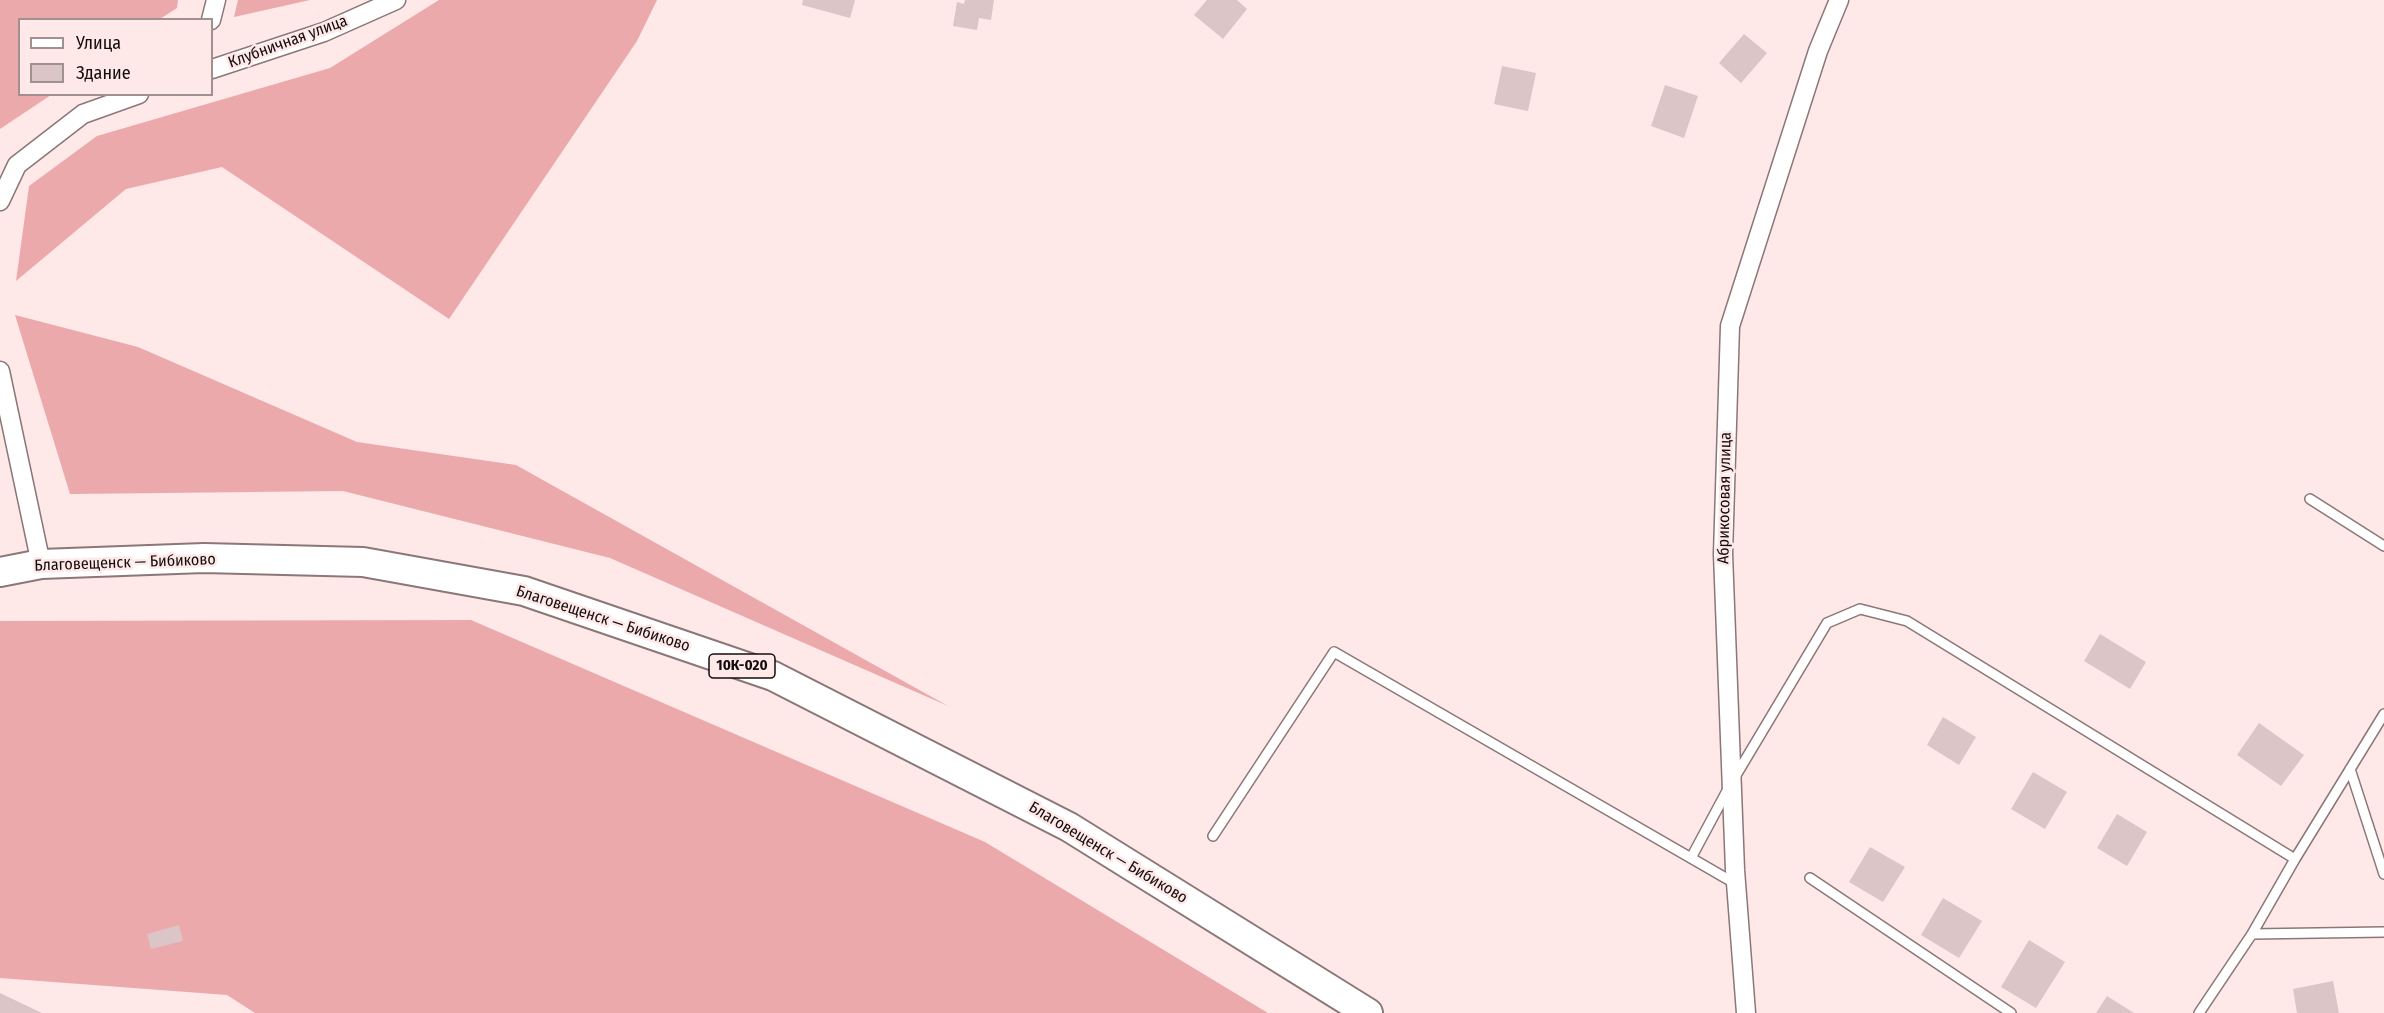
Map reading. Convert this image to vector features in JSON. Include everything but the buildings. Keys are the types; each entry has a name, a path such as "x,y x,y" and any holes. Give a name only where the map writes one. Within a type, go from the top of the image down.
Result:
{"main road":[{"name":"Благовещенск — Бибиково","path":"0,572 41,564 204,558 363,562 535,595 773,676 1069,826 1368,1013"}],"street":[{"path":"212,18 216,0"},
{"name":"Клубничная улица","path":"213,69 324,32 396,0"},
{"name":"Абрикосовая улица","path":"1746,1013 1736,885 1723,554 1730,326 1818,51 1839,0"},
{"path":"0,201 17,165 83,114 133,96"},
{"path":"0,371 41,564"}],"lane":[{"path":"2310,500 2384,546"},
{"path":"1691,858 1732,782 1827,623 1860,609 1907,621 2295,859"},
{"path":"1213,836 1334,652 1736,885"},
{"path":"2199,1013 2252,934 2384,714"},
{"path":"2350,769 2384,874"},
{"path":"1810,878 2011,1013"},
{"path":"2252,934 2384,932"}],"shaded area":[{"path":"0,0 178,0 177,8 162,18 18,18 18,96 50,96 0,129"},
{"path":"238,0 310,0 234,17"},
{"path":"439,0 657,0 637,41 449,319 222,167 126,189 16,281 29,186 97,136 330,68"},
{"path":"15,315 138,347 357,442 516,465 948,706 610,558 343,491 70,494"},
{"path":"471,620 985,842 1268,1013 255,1013 227,995 0,978 0,621"}]}
